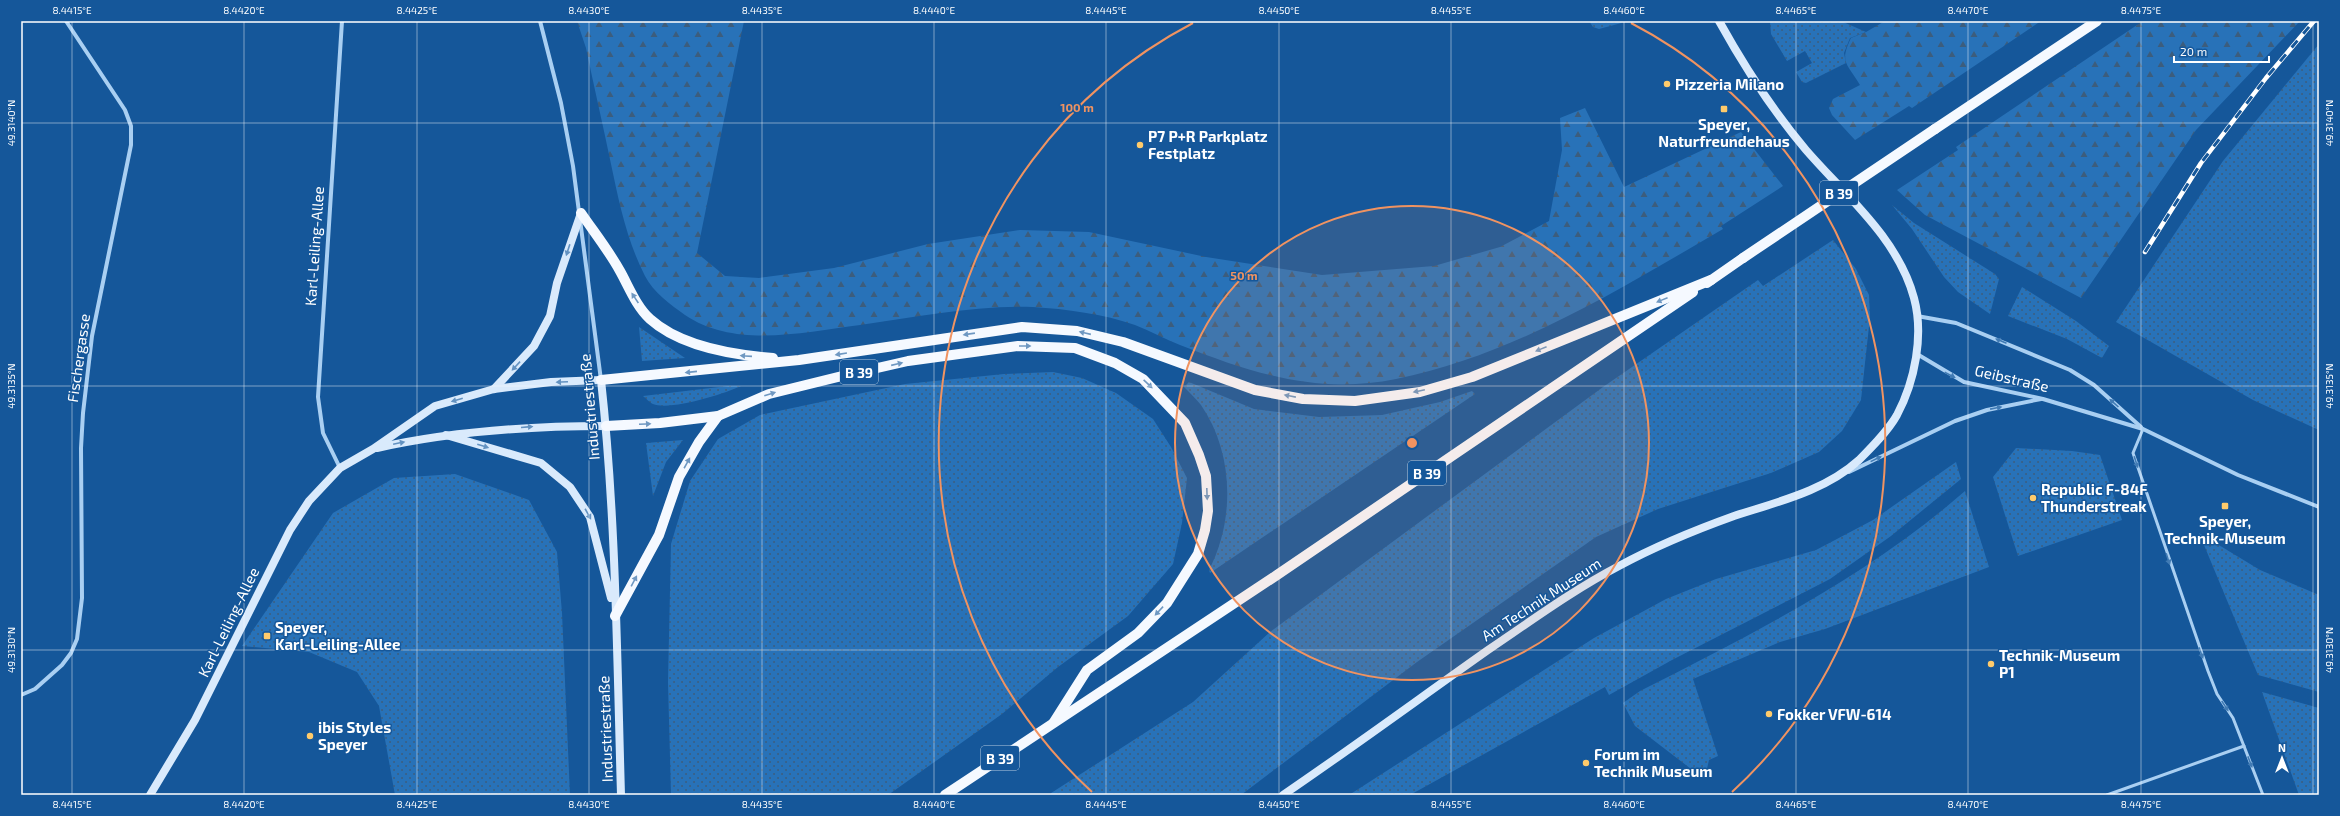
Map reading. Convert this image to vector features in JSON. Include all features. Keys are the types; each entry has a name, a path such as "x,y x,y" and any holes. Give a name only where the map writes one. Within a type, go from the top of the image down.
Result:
{"main road":[{"name":"B 39","path":"945,795 1277,575 1743,258 2097,21"},
{"path":"581,213 620,270 632,296 650,319 665,330 701,346 738,355 799,360"},
{"path":"601,380 799,360 1022,327 1077,331 1123,342 1255,390 1303,399 1355,401 1420,392 1472,377 1711,280"},
{"name":"B 39","path":"606,426 660,423 718,416 769,394 838,377 908,361 1018,346 1075,348 1115,363 1143,379 1185,423 1199,456 1206,476 1208,511 1205,530 1196,558 1167,603 1138,633 1087,670 1054,722"},
{"path":"616,616 659,535 679,477 699,442 718,416"}],"street":[{"name":"Fischergasse","path":"21,695 35,689 62,665 71,653 77,639 82,598 81,456 83,413 92,336 131,145 131,126 125,110 66,21"},
{"name":"Karl-Leiling-Allee","path":"340,468 323,433 318,397 342,21"},
{"name":"Industriestraße","path":"540,21 561,103 581,213 606,426 616,616 621,795"},
{"path":"1719,21 1762,93 1806,150 1878,230 1900,267 1914,297 1917,316 1917,354"},
{"path":"494,389 534,346 550,316 557,283 581,213"},
{"name":"Geibstraße","path":"1917,316 1956,323 2070,370 2094,385 2143,429"},
{"name":"Geibstraße","path":"1917,354 1964,382 2043,399 2143,429 2238,475 2319,507"},
{"name":"Am Technik Museum","path":"1841,476 1878,440 1896,418 1905,398 1917,354"},
{"name":"Karl-Leiling-Allee","path":"150,795 195,720 290,530 309,501 340,468 373,449 436,406 494,389 551,382 601,380"},
{"name":"Am Technik Museum","path":"1283,795 1552,606 1620,565 1686,534 1806,492 1955,421 1987,410 2043,399"},
{"name":"Karl-Leiling-Allee","path":"373,449 426,437 446,435 548,426 606,426"},
{"path":"446,435 541,463 570,487 590,517 616,616"}],"lane":[{"path":"2143,429 2133,453 2142,481 2208,671 2217,694 2233,718 2263,795"},
{"path":"2107,795 2244,746"}],"green space":[{"path":"577,21 744,21 697,253 725,276 759,278 834,268 928,244 1020,230 1089,232 1206,257 1322,275 1434,266 1500,247 1549,221 1562,150 1560,118 1585,108 1624,187 1741,132 1783,186 1721,226 1723,229 1565,318 1482,354 1440,368 1396,379 1367,383 1339,384 1312,383 1285,378 1259,372 1207,355 1174,343 1123,321 1085,313 1033,307 968,310 793,334 748,335 726,332 705,325 685,315 657,293 645,276 633,249 624,221 586,48"},
{"path":"1589,21 1629,21 1599,29 1593,27"},
{"path":"1770,21 1841,21 1866,32 1850,38 1844,53 1846,63 1806,83 1802,82 1796,72 1812,63 1805,51 1787,61 1771,34"},
{"path":"1885,21 2041,21 1912,108 1909,106 1855,140 1832,115 1829,108 1833,99 1860,85 1848,67 1845,58 1847,46 1851,38 1866,32"},
{"path":"2143,21 2300,21 2196,130 2081,298 1925,215 1897,190 1958,150 1956,147"},
{"path":"2319,44 2319,430 2253,400 2116,322 2223,161"},
{"path":"1892,205 1914,223 1995,274 1999,279 1990,314 1958,292 1944,277 1912,229"},
{"path":"1833,240 1856,269 1869,295 1870,317 1861,400 1842,431 1819,452 1771,473 1658,509 1596,537 1417,662 1241,795 1048,795 1193,702 1270,632 1603,387 1758,280 1763,286"},
{"path":"2022,287 2076,321 2109,346 2102,358 2067,339 2008,316"},
{"path":"639,327 685,358 642,361"},
{"path":"1053,372 1082,378 1116,393 1153,419 1171,447 1187,478 1182,523 1173,564 1128,616 1058,667 1002,714 888,795 671,795 668,682 671,544 690,481 718,439 760,415 905,384 1004,374"},
{"path":"1189,382 1254,409 1319,417 1382,415 1440,402 1472,391 1475,394 1210,573 1209,570 1217,551 1227,508 1225,465 1220,444 1212,424 1201,405 1184,387"},
{"path":"728,386 741,386 697,401 672,405 661,406 653,404 643,396"},
{"path":"683,440 666,462 653,496 646,443"},
{"path":"2016,448 2072,451 2100,455 2122,520 2018,556 1993,477"},
{"path":"1956,462 1961,479 1891,536 1830,579 1672,660 1609,695 1605,687 1410,795 1349,795 1594,638 1666,599 1716,579 1816,550 1873,520"},
{"path":"455,474 529,500 557,552 562,613 570,795 395,795 379,706 357,672 309,652 242,646 333,513 394,478"},
{"path":"1965,491 1989,567 1825,629 1780,642 1693,679 1718,756 1709,760 1706,773 1695,772 1635,726 1623,703 1640,691 1767,625 1850,576 1928,522"},
{"path":"2199,533 2260,570 2319,595 2319,692 2258,675"},
{"path":"2262,692 2319,708 2319,795 2299,795"}],"railway":[{"path":"2145,252 2201,163 2266,78 2314,21"}],"place":[{"name":"Pizzeria Milano","path":"1667,84"},
{"name":"Speyer, Naturfreundehaus","path":"1724,109"},
{"name":"P7 P+R Parkplatz Festplatz","path":"1140,145"},
{"name":"Republic F-84F Thunderstreak","path":"2033,498"},
{"name":"Speyer, Technik-Museum","path":"2225,506"},
{"name":"Speyer, Karl-Leiling-Allee","path":"267,636"},
{"name":"Technik-Museum P1","path":"1991,664"},
{"name":"Fokker VFW-614","path":"1769,714"},
{"name":"ibis Styles Speyer","path":"310,736"},
{"name":"Forum im Technik Museum","path":"1586,763"}]}
